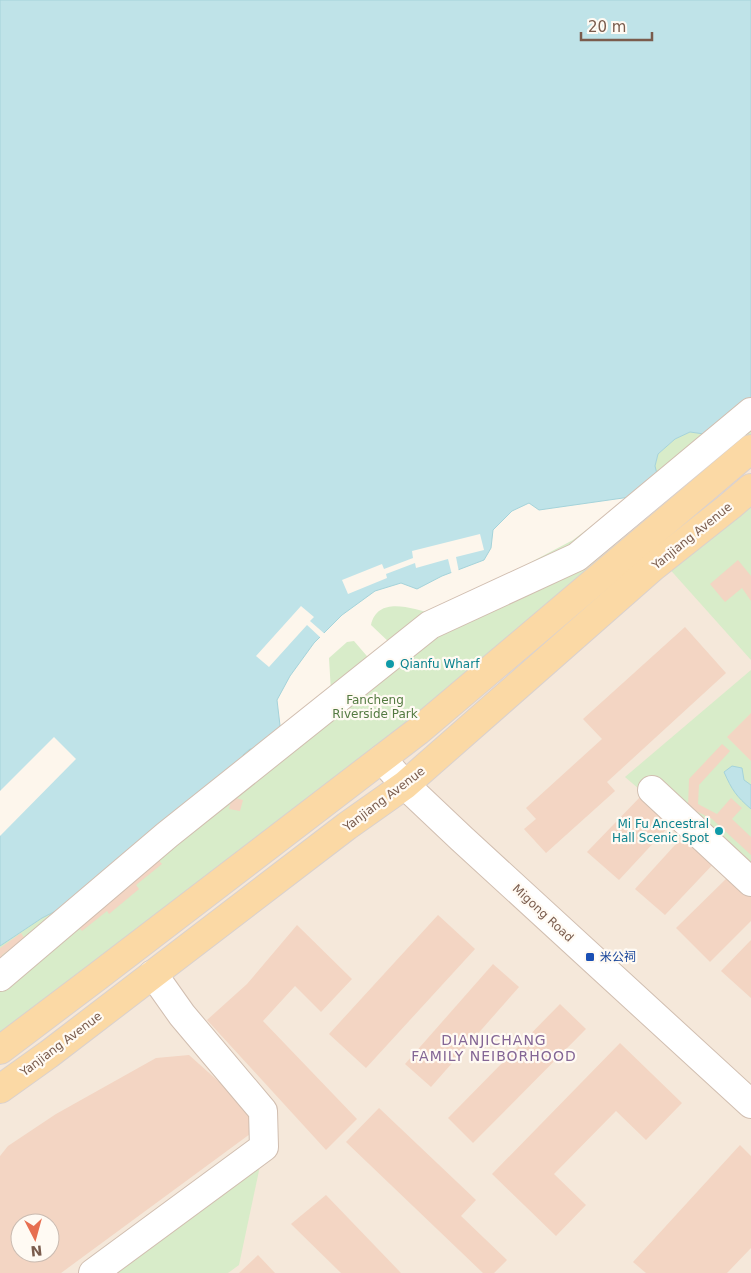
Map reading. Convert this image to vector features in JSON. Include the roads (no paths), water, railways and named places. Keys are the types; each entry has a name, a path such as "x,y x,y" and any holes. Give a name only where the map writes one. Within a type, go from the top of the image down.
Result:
{"main road":[{"path":"0,1050 441,712 751,449"},
{"name":"Yanjiang Avenue","path":"0,1089 49,1054 348,826 406,785 654,567 751,488"}],"street":[{"path":"0,977 167,835 430,625 577,557 751,412"},
{"name":"Migong Road","path":"382,759 461,838 751,1104"},
{"path":"652,790 751,882"},
{"path":"93,1273 264,1147 263,1111 182,1015 153,974"}],"water":[{"path":"0,0 751,0 751,401 711,435 690,432 675,439 658,454 655,466 658,478 630,497 539,510 529,503 512,511 493,530 491,548 484,560 442,576 417,589 401,583 375,591 342,615 314,643 290,676 277,700 281,734 261,750 250,749 243,755 246,765 99,889 42,918 0,946"},
{"path":"732,766 742,768 744,780 751,785 751,809 729,784 724,772"}],"place":[{"name":"Qianfu Wharf","path":"390,664"},
{"name":"Mi Fu Ancestral Hall Scenic Spot","path":"719,831"},
{"name":"米公祠","path":"590,957"}],"district":[{"name":"DIANJICHANG FAMILY NEIBORHOOD","path":"494,1048"}],"park label":[{"name":"Fancheng Riverside Park","path":"375,707"}]}
